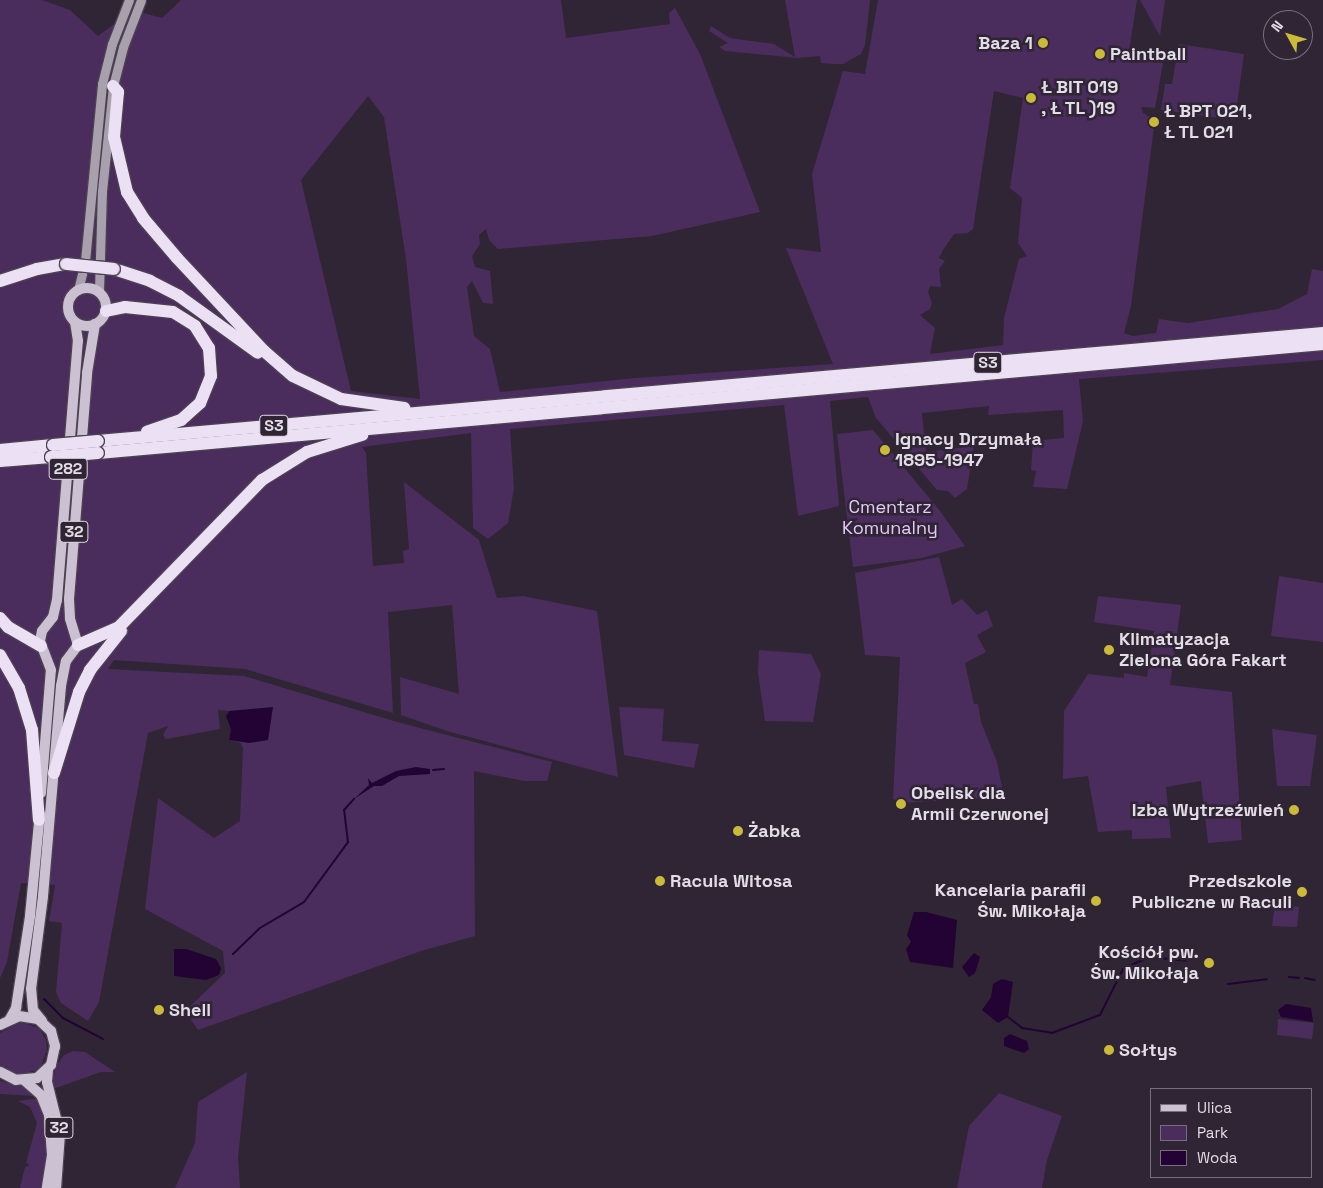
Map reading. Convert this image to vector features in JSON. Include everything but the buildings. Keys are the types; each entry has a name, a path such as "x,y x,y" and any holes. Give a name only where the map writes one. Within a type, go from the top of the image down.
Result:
{"highway":[{"path":"113,86 118,92 114,137 118,166 135,206 177,258 264,351 291,374"},
{"path":"0,281 37,269 66,264 114,269 150,281 179,296 291,374 320,391 349,401 387,407 450,411"},
{"path":"98,447 108,436 160,428 181,420 200,403 211,376 211,358 205,340 195,326 181,315 143,308 106,311"},
{"name":"S3","path":"98,447 399,426 1321,339"},
{"name":"S3","path":"0,461 52,451 450,411 1321,339"},
{"path":"74,650 114,631 240,499 262,480 307,452 399,426"},
{"name":"S3","path":"0,450 52,451"},
{"path":"54,774 66,726 90,670 138,608"},
{"path":"0,618 8,626 44,650"},
{"path":"0,655 19,688 32,730 39,820"}],"main road":[{"path":"78,290 90,288 98,291 106,300 106,311 95,324 83,326 75,322 68,305 78,290 85,261 102,84 112,44 129,0"},
{"path":"98,291 98,244 113,86 125,40 141,0"},
{"name":"282","path":"49,624 56,606 59,579 78,341 75,322"},
{"name":"32","path":"56,1188 60,1134 47,1082 48,1070 55,1054 55,1042 51,1031 33,1010 31,989 54,774 61,686 74,650 75,629 69,612 72,553 88,366 95,324"},
{"path":"0,1025 10,1018 16,1008 30,916 51,676 40,636 49,624 63,621 75,629"},
{"path":"44,650 60,659 74,650"},
{"path":"10,1018 24,1016 42,1021"},
{"path":"2,1075 25,1081 48,1070"},
{"name":"32","path":"25,1081 41,1095 48,1116 52,1155 47,1188"}],"green space":[{"path":"0,0 42,0 70,10 98,36 133,10 162,18 181,0 561,0 566,38 670,24 669,13 675,8 700,54 760,212 652,236 498,249 489,240 486,229 479,235 480,244 472,256 475,267 490,271 493,304 483,303 472,281 467,287 474,336 490,349 500,392 635,378 833,364 786,248 821,252 812,174 843,71 865,74 878,0 1137,0 1128,57 1163,63 1155,108 1141,107 1143,113 1152,118 1154,127 1131,306 1124,333 1133,336 1156,333 1159,319 1188,323 1278,309 1307,294 1312,269 1323,271 1323,360 1079,379 1083,421 1067,489 1033,487 1036,471 1031,470 1033,441 1064,438 1063,410 988,415 989,406 922,413 926,452 974,446 967,489 955,498 948,491 937,490 876,418 868,397 830,401 839,506 798,516 784,405 510,429 514,488 508,523 488,539 473,528 471,433 362,447 366,453 373,566 404,563 403,551 409,549 404,482 479,540 497,598 523,596 597,611 618,777 447,731 401,715 400,677 459,694 452,605 388,612 393,713 245,669 114,660 108,669 244,676 397,722 552,762 547,781 524,781 474,771 475,936 421,951 198,1030 185,1011 225,973 223,951 145,909 158,798 214,838 240,821 243,748 241,743 229,740 231,730 226,716 229,711 218,710 220,729 166,739 163,735 168,726 148,733 99,1002 88,1021 61,1003 56,992 62,923 49,921 55,885 21,883 7,962 0,978","holes":["994,91 1023,98 1010,188 1022,198 1018,243 1027,256 1019,259 1004,318 1003,345 930,354 935,328 920,315 930,309 932,303 928,292 930,286 941,287 939,269 945,261 939,258 943,250 954,234 968,233 973,229","368,96 384,117 406,259 420,399 351,391 301,180"]},
{"path":"785,0 870,0 865,45 861,54 843,64 832,64 821,63 820,56 797,58 725,51 719,47 728,43 709,31 711,26 730,38 774,44 795,57"},
{"path":"1140,0 1165,0 1160,36"},
{"path":"1179,44 1244,54 1235,120 1161,110 1165,84 1172,84"},
{"name":"Cmentarz Komunalny","path":"873,430 940,511 965,546 922,558 853,567 837,434"},
{"path":"939,557 952,605 962,599 977,615 987,610 993,626 977,635 986,652 965,663 974,704 978,704 981,722 997,762 1004,797 900,803 893,799 900,657 865,655 855,573"},
{"path":"1279,576 1323,583 1323,642 1271,636"},
{"path":"1098,596 1181,605 1170,685 1232,692 1242,840 1208,843 1201,781 1166,787 1171,838 1132,839 1132,830 1098,832 1088,776 1063,779 1064,711 1088,674 1124,678 1124,673 1147,677 1154,631 1094,622"},
{"path":"759,650 811,654 821,674 813,722 765,721 758,673"},
{"path":"619,707 664,709 662,741 699,744 694,768 624,755"},
{"path":"1272,729 1317,735 1310,786 1277,786"},
{"path":"1275,904 1299,907 1297,927 1272,926"},
{"path":"1278,1019 1314,1023 1312,1039 1277,1035"},
{"path":"21,1022 39,1028 46,1040 47,1050 40,1069 18,1075 0,1068 0,1033"},
{"path":"73,1051 85,1052 115,1072 101,1072 53,1089 55,1068 64,1055"},
{"path":"247,1072 238,1157 240,1188 175,1188 195,1143 198,1102"},
{"path":"0,1081 28,1088 35,1096 0,1094"},
{"path":"999,1093 1062,1116 1047,1160 1042,1188 957,1188 969,1126"},
{"path":"40,1098 49,1151 45,1188 20,1188 25,1167 30,1165 26,1163 37,1123 30,1107 18,1101"}],"water":[{"path":"273,707 268,740 249,743 229,740 231,730 226,716 229,711"},
{"path":"416,767 430,769 430,774 399,776 382,786 374,786 354,799 369,785 368,778 372,783 396,771"},
{"path":"914,912 926,912 957,920 953,968 910,962 906,949 911,942 907,935"},
{"path":"174,949 186,949 216,959 221,968 219,975 206,980 174,976"},
{"path":"974,953 980,957 975,973 969,977 962,967"},
{"path":"1002,979 1013,982 1008,1017 998,1023 982,1010 991,997 993,984"},
{"path":"1286,1004 1311,1008 1313,1022 1281,1017 1278,1010"},
{"path":"1010,1034 1027,1041 1029,1049 1024,1053 1004,1046 1004,1038"}],"waterway":[{"path":"433,770 444,769"},
{"path":"233,954 260,928 304,902 348,842 344,810 354,799"},
{"path":"1008,1017 1022,1028 1052,1033 1100,1015 1123,969 1149,957 1186,961"},
{"path":"1289,977 1299,978"},
{"path":"1305,978 1315,980"},
{"path":"1228,984 1267,979"},
{"path":"44,999 63,1018 103,1039"}],"place":[{"name":"Baza 1","path":"1043,43"},
{"name":"Paintball","path":"1100,54"},
{"name":"Ł BIT 019 , Ł TL )19","path":"1031,98"},
{"name":"Ł BPT 021, Ł TL 021","path":"1154,122"},
{"name":"Ignacy Drzymała 1895-1947","path":"885,450"},
{"name":"Klimatyzacja Zielona Góra Fakart","path":"1109,650"},
{"name":"Obelisk dla Armii Czerwonej","path":"901,804"},
{"name":"Izba Wytrzeźwień","path":"1294,810"},
{"name":"Żabka","path":"738,831"},
{"name":"Racula Witosa","path":"660,881"},
{"name":"Przedszkole Publiczne w Raculi","path":"1302,892"},
{"name":"Kancelaria parafii Św. Mikołaja","path":"1096,901"},
{"name":"Kościół pw. Św. Mikołaja","path":"1209,963"},
{"name":"Shell","path":"159,1010"},
{"name":"Sołtys","path":"1109,1050"}]}
